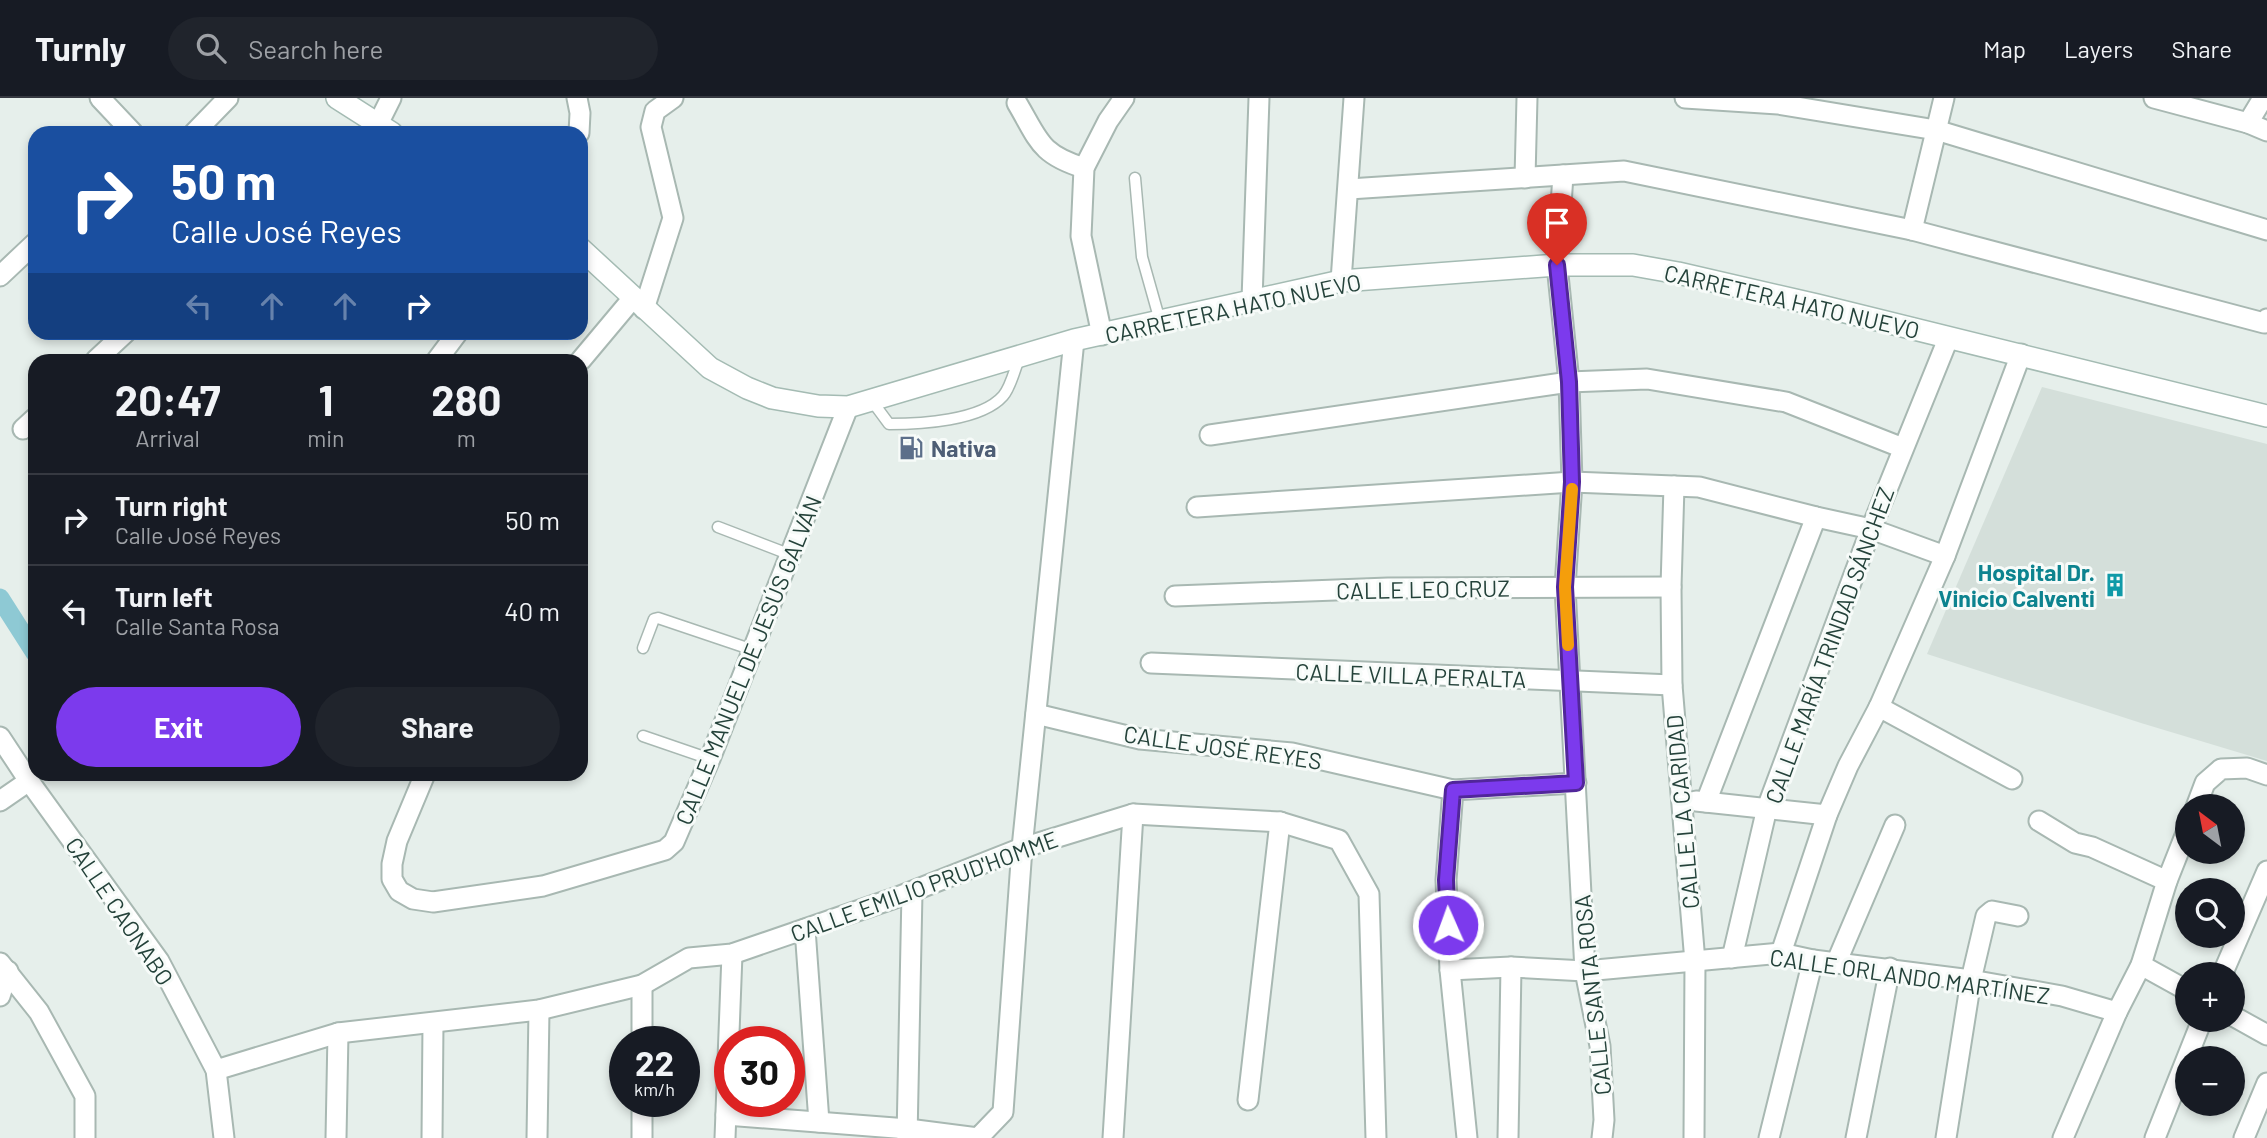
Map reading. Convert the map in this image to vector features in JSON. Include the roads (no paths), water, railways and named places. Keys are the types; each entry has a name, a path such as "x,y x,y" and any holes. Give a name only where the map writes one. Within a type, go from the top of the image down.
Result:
{"main road":[{"path":"337,98 380,126"},
{"name":"CARRETERA HATO NUEVO","path":"588,256 710,368 772,398 807,404 848,407 1074,340 1341,281 1557,265 1633,265 1678,273 1948,339 2021,354 2267,416"}],"street":[{"path":"100,98 126,126"},
{"path":"201,126 228,98"},
{"path":"386,126 391,98"},
{"path":"577,98 579,126"},
{"path":"586,354 639,303 673,218 652,127 655,111 673,98"},
{"path":"1102,335 1081,236 1084,168 1108,121 1124,98"},
{"path":"1252,300 1259,98"},
{"path":"1341,281 1354,98"},
{"path":"1525,178 1527,98"},
{"path":"1685,98 1778,104 1936,130 2267,230"},
{"path":"1912,230 1944,98"},
{"path":"2154,98 2248,123 2267,131"},
{"path":"2248,123 2263,98"},
{"path":"1017,103 1043,147 1061,161 1084,168"},
{"path":"1349,189 1624,171 1912,230 2264,323 2267,319"},
{"name":"CALLE SANTA ROSA","path":"1563,175 1557,265 1569,382 1572,482 1565,587 1585,971 1600,1046 1604,1120 1602,1138"},
{"path":"0,275 28,249"},
{"name":"CALLE MARÍA TRINDAD SÁNCHEZ","path":"1732,958 1767,808 1871,529 1948,339"},
{"path":"102,354 117,340"},
{"path":"753,1117 978,1138 1003,1112 1022,848 1074,340"},
{"path":"1781,953 1827,816 1848,766 1879,707 1945,556 2021,354"},
{"path":"1210,435 1569,382 1647,379 1786,402 1903,448"},
{"name":"CALLE MANUEL DE JESÚS GALVÁN","path":"422,781 397,841 392,864 392,879 398,891 413,899 433,902 543,886 665,850 674,842 710,760 848,407"},
{"path":"1197,508 1572,482 1699,487 1871,529 1945,556"},
{"name":"CALLE LA CARIDAD","path":"1674,486 1672,685 1695,962 1694,1138"},
{"path":"1706,802 1816,517"},
{"name":"CALLE LEO CRUZ","path":"1175,596 1388,588 1671,587"},
{"name":"CALLE VILLA PERALTA","path":"1151,663 1672,685"},
{"path":"1879,707 2012,779"},
{"name":"CALLE JOSÉ REYES","path":"1036,714 1140,738 1292,753 1453,790 1576,783"},
{"name":"CALLE CAONABO","path":"0,737 28,779"},
{"path":"2201,794 2205,783 2221,769 2247,768 2267,775"},
{"path":"0,801 28,781"},
{"name":"CALLE CAONABO","path":"30,781 159,961 216,1070 224,1138"},
{"path":"1453,790 1446,880 1450,970 1467,1138"},
{"path":"1682,799 1827,816"},
{"path":"1112,1138 1133,814"},
{"name":"CALLE EMILIO PRUD'HOMME","path":"216,1070 338,1033 539,1010 642,985 689,958 732,954 912,892 1022,848 1133,814 1280,822 1339,840 1369,894 1376,1138"},
{"path":"2039,821 2075,843 2092,847 2166,881"},
{"path":"1248,1100 1280,822"},
{"path":"1837,961 1895,825"},
{"path":"2063,1138 2117,1012 2141,965 2175,859"},
{"path":"2228,962 2267,871"},
{"path":"907,1133 912,892"},
{"path":"1946,1138 1971,980 1986,916 1992,911 2018,916"},
{"path":"805,929 819,1122"},
{"name":"CALLE ORLANDO MARTÍNEZ","path":"1450,970 1511,967 1585,971 1781,953 1813,960 1971,980 2062,996 2117,1012"},
{"path":"729,1026 732,954"},
{"path":"1769,1138 1813,960"},
{"path":"2141,965 2175,984"},
{"path":"0,996 4,967"},
{"path":"4,967 39,1012 85,1096 85,1138"},
{"path":"1508,1138 1511,967"},
{"path":"1856,1138 1890,968"},
{"path":"642,985 642,1026"},
{"path":"537,1138 539,1010"},
{"path":"432,1138 433,1023"},
{"path":"2245,1023 2267,1035"},
{"path":"2155,1138 2197,1032"},
{"path":"336,1138 338,1033"},
{"path":"2244,1138 2267,1083"},
{"path":"642,1117 642,1138"},
{"path":"725,1138 726,1117"}],"lane":[{"path":"1135,178 1142,257 1160,322"},
{"path":"872,401 889,424 916,424 985,410 1004,395 1021,355"},
{"path":"718,527 791,555"},
{"path":"643,649 654,619 658,618 753,650"},
{"path":"643,736 710,760"}],"waterway":[{"path":"0,598 28,642"}],"place":[{"name":"Nativa","path":"911,448"},
{"name":"Hospital Dr. Vinicio Calventi","path":"2115,585"}]}
